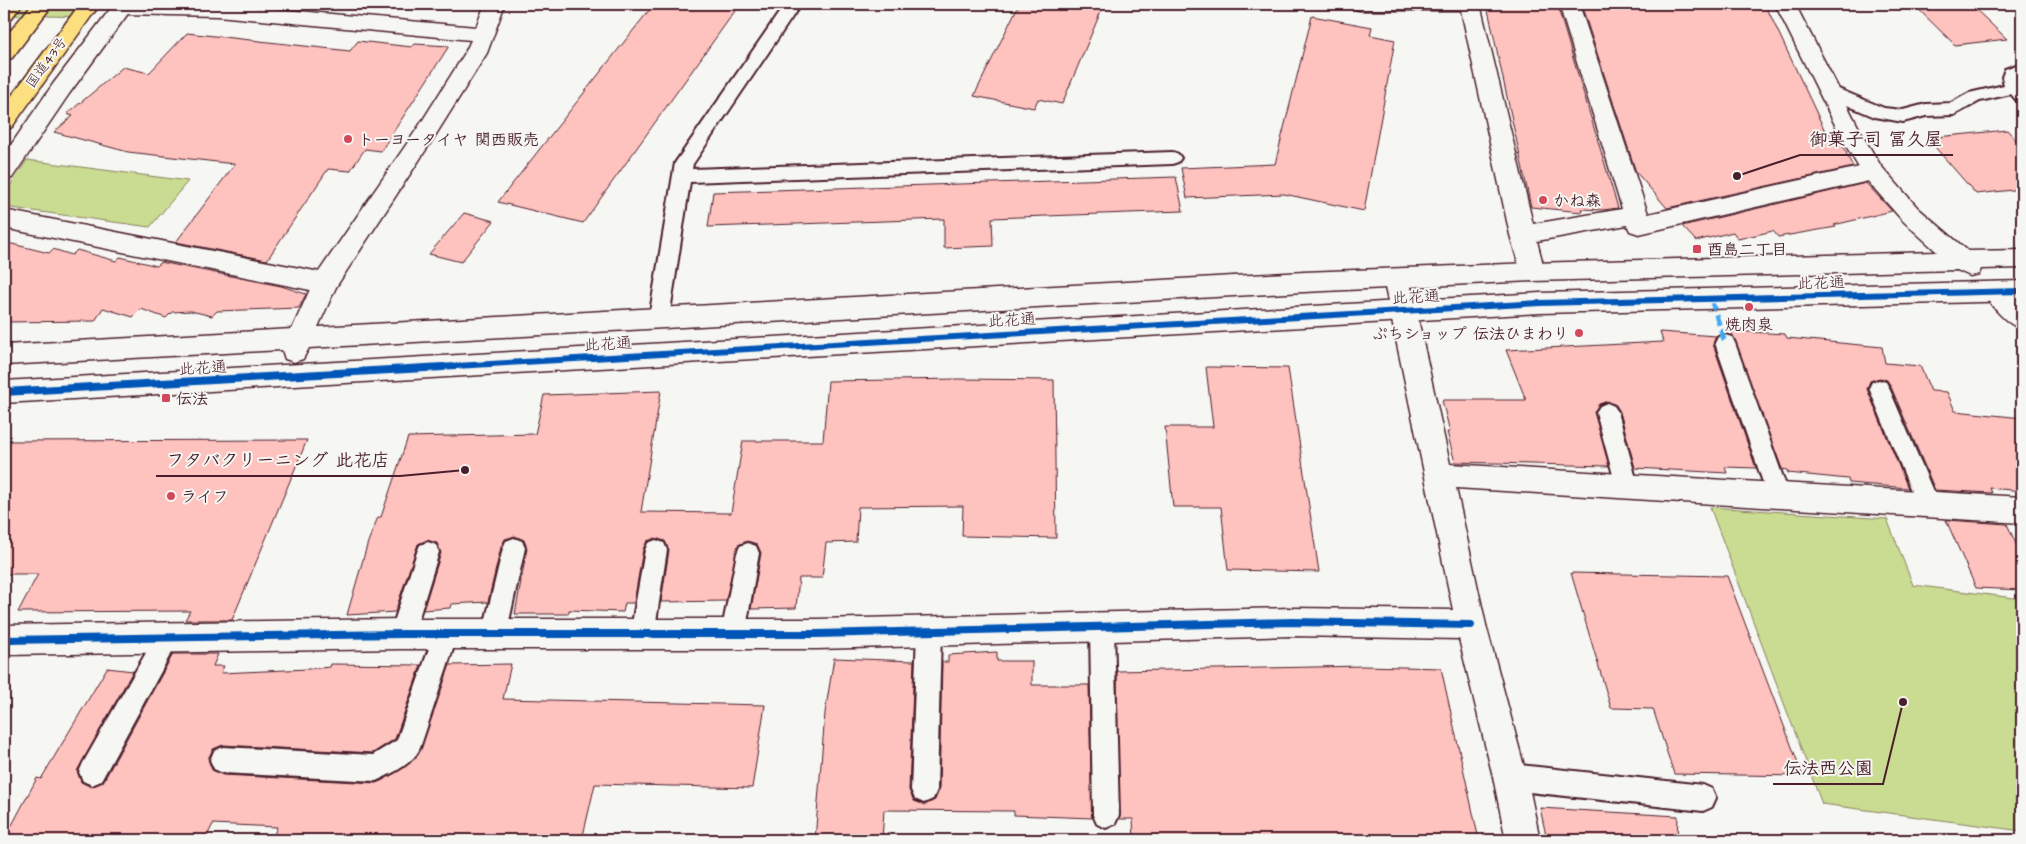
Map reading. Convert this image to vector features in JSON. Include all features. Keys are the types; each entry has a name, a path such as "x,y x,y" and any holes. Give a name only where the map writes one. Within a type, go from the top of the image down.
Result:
{"highway":[{"path":"4,14 12,4"},
{"path":"4,53 43,4"},
{"name":"国道43号","path":"4,122 90,4"}],"street":[{"path":"285,376 325,283 432,123 476,53 495,4"},
{"path":"1359,4 1470,4 1532,272"},
{"path":"1569,4 1639,225 1873,172"},
{"path":"1785,4 1852,139 1873,172 1910,214 1964,261 2022,320"},
{"path":"4,172 61,89 123,6 218,10 483,34"},
{"path":"1522,235 1636,215"},
{"path":"4,219 325,283"},
{"name":"此花通","path":"4,355 1396,278 1532,272 2022,259"},
{"path":"1396,278 1471,625 1510,777 1523,840"},
{"name":"此花通","path":"4,392 1540,303 2022,291"},
{"path":"1996,292 2022,300"},
{"path":"1996,292 2022,305"},
{"path":"1439,475 2022,510"},
{"path":"4,640 402,634 929,632 1292,622 1471,625"}],"lane":[{"path":"659,318 684,164 793,4"},
{"path":"1828,91 1880,113 1903,116 1926,110 1954,108 1975,97 2018,92 2010,79 2011,73 2022,68"},
{"path":"682,176 1172,158"},
{"path":"1725,343 1778,494"},
{"path":"1879,388 1927,503"},
{"path":"1607,412 1626,486"},
{"path":"494,634 514,548"},
{"path":"642,634 656,550"},
{"path":"402,634 428,552"},
{"path":"733,634 748,552"},
{"path":"1102,628 1106,815"},
{"path":"924,790 929,632"},
{"path":"223,760 376,768 407,748 446,634"},
{"path":"92,772 167,638"},
{"path":"1510,777 1703,798"}],"green space":[{"path":"4,4 102,4 92,17 4,15"},
{"path":"27,160 188,181 150,227 4,207 4,195"},
{"path":"1710,507 1887,519 1913,585 2022,599 2022,831 1822,804"}],"building":[{"path":"654,4 740,4 583,223 498,202"},
{"path":"1019,4 1104,4 1062,104 1038,99 1034,108 974,96"},
{"path":"1581,4 1765,4 1826,133 1837,134 1853,167 1667,208 1636,172"},
{"path":"1913,4 1970,4 2007,39 1955,45"},
{"path":"1487,5 1558,8 1618,208 1603,210 1581,209 1582,212 1531,207"},
{"path":"1312,16 1372,27 1370,35 1395,40 1364,211 1284,194 1187,198 1181,168 1275,164"},
{"path":"187,33 350,51 358,41 412,47 415,44 449,46 381,151 365,149 350,171 328,169 267,260 176,242 235,164 128,152 54,132 73,116 67,114 123,67 149,73"},
{"path":"2007,130 2022,146 2022,189 1976,194 1927,138"},
{"path":"1176,177 1183,211 992,218 993,246 944,248 944,219 708,227 713,192"},
{"path":"1866,183 1892,211 1834,225 1836,227 1778,237 1773,231 1738,239 1733,232 1696,241 1682,226"},
{"path":"464,213 494,221 461,262 429,254"},
{"path":"4,242 49,253 53,249 72,255 77,250 116,261 120,257 157,266 160,262 281,286 306,294 299,308 217,311 212,316 191,311 172,312 166,318 141,309 133,317 103,308 95,321 4,322"},
{"path":"1731,331 1785,334 1787,338 1882,347 1885,363 1920,366 1931,391 1947,392 1955,411 2022,418 2022,491 1990,488 1992,493 1935,490 1891,387 1887,380 1880,378 1870,381 1867,389 1908,488 1849,483 1848,479 1788,473 1787,470 1782,469"},
{"path":"1660,332 1716,336 1713,344 1756,468 1725,467 1727,473 1635,468 1620,412 1616,405 1608,401 1599,404 1594,412 1609,466 1455,462 1447,432 1450,432 1442,400 1526,400 1506,350 1663,342"},
{"path":"1206,367 1288,368 1319,572 1228,570 1221,507 1173,507 1165,427 1213,427"},
{"path":"1054,380 1056,538 962,536 963,506 858,507 856,542 826,543 822,578 799,578 796,608 751,609 761,553 757,544 747,541 738,545 726,601 661,602 669,550 665,541 655,538 647,541 643,549 634,603 625,603 623,612 569,610 568,614 515,614 527,548 524,540 515,536 505,539 501,547 488,602 451,604 450,608 423,610 441,553 437,543 427,540 418,544 395,612 347,615 368,542 378,517 381,517 408,437 535,434 544,395 661,391 641,512 731,513 743,441 823,441 828,381"},
{"path":"307,440 232,620 185,620 190,611 18,612 38,574 4,574 4,441"},
{"path":"1946,520 2007,524 2022,557 2022,590 1976,588"},
{"path":"1571,573 1727,576 1803,776 1674,774 1653,709 1611,708"},
{"path":"997,652 997,661 1032,661 1032,685 1089,685 1092,818 1014,815 1014,811 884,810 882,840 815,840 825,713 834,658 914,661 909,790 914,801 925,805 935,800 939,790 942,662 948,662 948,655"},
{"path":"173,654 218,654 213,666 224,666 221,673 308,669 330,667 331,664 421,665 395,739 373,753 223,745 213,749 208,759 212,770 223,775 376,783 402,769 418,755 450,665 511,664 503,699 765,705 752,788 595,784 582,840 272,840 277,827 213,824 205,840 4,840 37,778 41,779 107,668 133,671 77,771 81,782 91,787 103,782"},
{"path":"1364,666 1441,668 1479,840 1134,840 1133,819 1119,819 1117,671"},
{"path":"1540,808 1678,816 1677,840 1547,840"}],"marked path":[{"path":"1711,299 1725,343"}],"cycle path":[{"path":"4,392 1540,303 2022,291"},
{"path":"4,640 402,634 817,634 1292,622 1471,625"}],"place":[{"name":"トーヨータイヤ 関西販売","path":"348,139"},
{"name":"御菓子司 冨久屋","path":"1737,176"},
{"name":"かね森","path":"1543,200"},
{"name":"酉島二丁目","path":"1697,249"},
{"name":"焼肉泉","path":"1749,307"},
{"name":"ぷちショップ 伝法ひまわり","path":"1579,333"},
{"name":"伝法","path":"166,398"},
{"name":"フタバクリーニング 此花店","path":"465,470"},
{"name":"ライフ","path":"171,496"},
{"name":"伝法西公園","path":"1903,702"}]}
